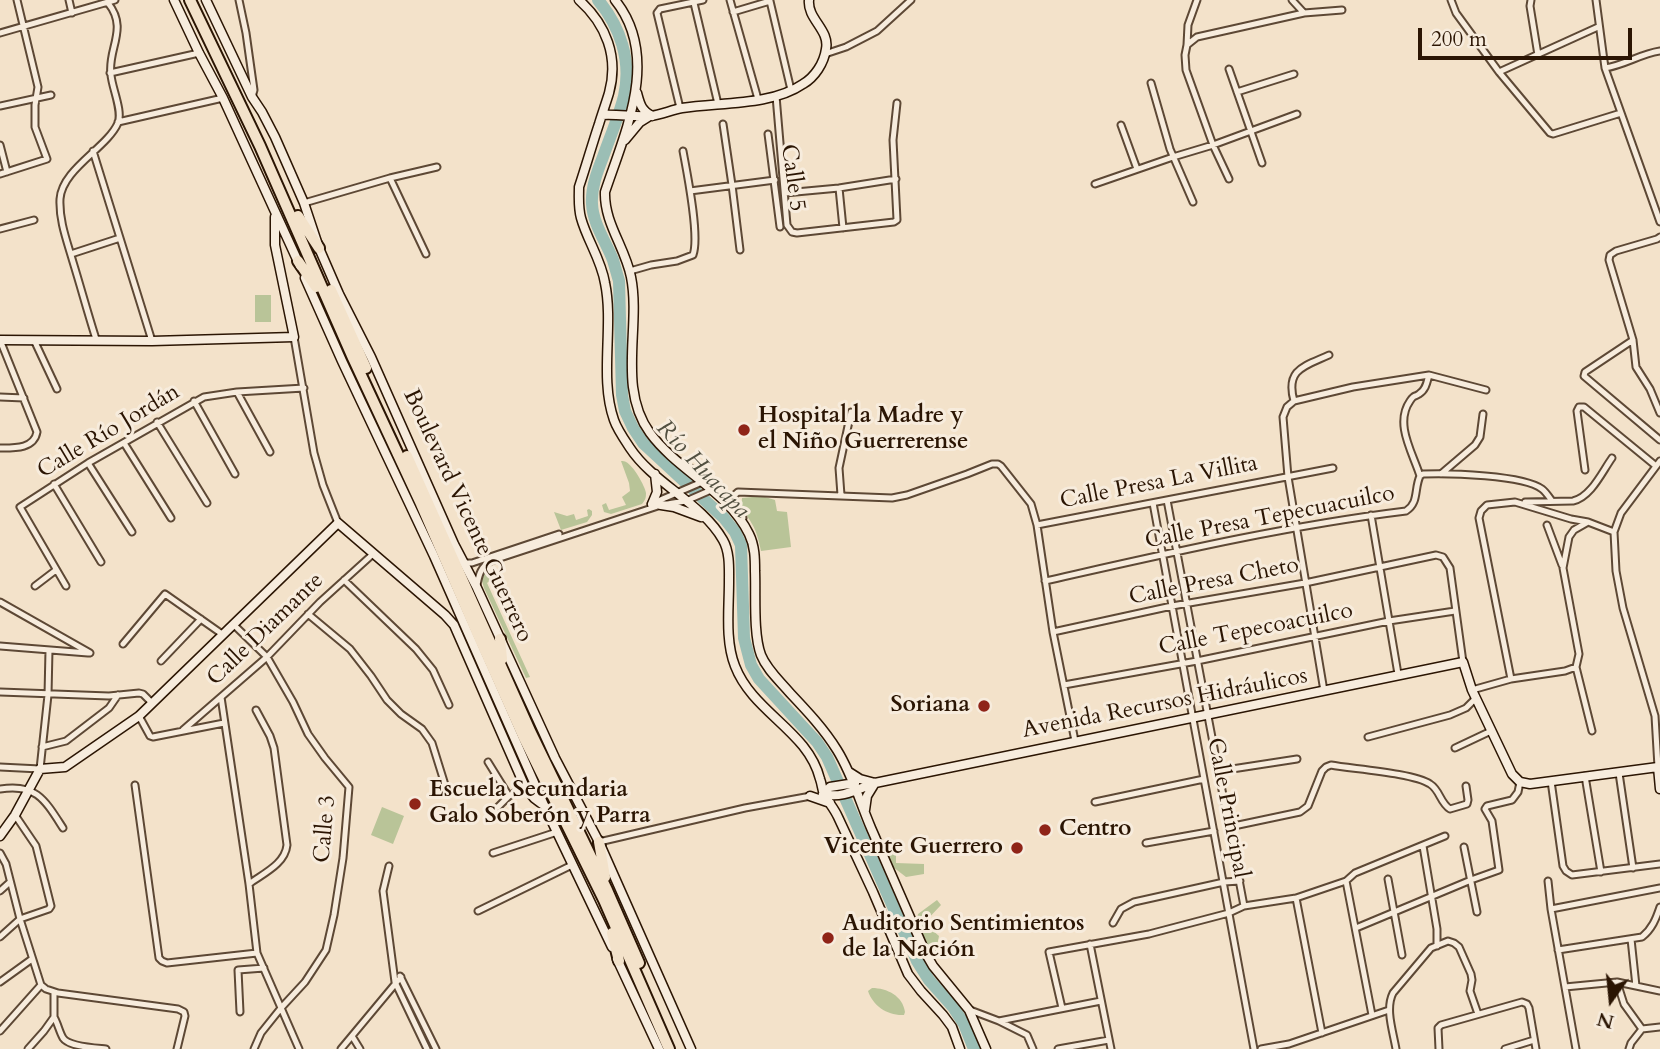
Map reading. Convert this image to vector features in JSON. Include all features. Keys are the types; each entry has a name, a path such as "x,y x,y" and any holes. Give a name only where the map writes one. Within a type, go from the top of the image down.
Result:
{"highway":[{"name":"Boulevard Vicente Guerrero","path":"190,0 260,146 524,738 606,895 668,1049"},
{"name":"Boulevard Vicente Guerrero","path":"198,0 676,1049"},
{"path":"298,216 319,248"},
{"path":"298,261 330,306"},
{"path":"500,639 503,669"},
{"path":"599,842 619,961"}],"main road":[{"name":"Boulevard Vicente Guerrero","path":"174,0 275,210 342,361 485,667 556,832 659,1049"},
{"name":"Boulevard Vicente Guerrero","path":"206,0 252,97 275,137 339,294 377,369 454,544 555,758 599,842 691,1049"},
{"path":"579,0 590,10 602,28 610,45 612,62 604,114 579,187 578,203 581,219 602,267 606,284 608,388 613,417 640,462 687,501 717,531 725,544 728,557 730,642 738,675 746,687 803,746 818,770 908,974 952,1027 960,1049"},
{"path":"615,0 631,29 638,63 636,91 605,192 605,204 630,271 633,376 637,408 649,431 671,455 715,489 737,514 751,537 755,560 757,638 761,654 770,670 828,736 849,772 853,787 926,954 969,1010 986,1049"},
{"path":"621,145 640,122 652,116 680,108 776,96 803,84 824,60 827,46 826,37 808,6 809,0"},
{"path":"636,91 641,107 652,116"},
{"path":"604,114 652,116"},
{"path":"0,339 152,341 294,337 275,245 275,210"},
{"path":"275,245 278,241 287,240"},
{"path":"655,474 657,505 674,507 705,519"},
{"path":"0,836 30,790 40,769 65,767 139,716 338,523 454,625 525,787 544,805"},
{"path":"1463,662 1491,731 1512,774 1520,782 1530,784 1659,767 1660,789"},
{"name":"Avenida Recursos Hidráulicos","path":"830,796 853,787 1463,662"},
{"path":"849,772 860,779 875,783 867,796 865,813"},
{"path":"810,796 822,799 830,796"}],"street":[{"path":"0,174 47,159 35,127 38,87 17,0"},
{"path":"69,0 72,13"},
{"path":"0,33 115,0"},
{"path":"239,0 254,90 252,97"},
{"path":"680,108 657,13 660,9 702,0"},
{"path":"730,0 758,99"},
{"path":"825,54 877,31 911,0"},
{"path":"1197,0 1188,25 1186,70 1213,145 1229,179"},
{"path":"1292,0 1304,13"},
{"path":"1451,0 1457,13 1499,72 1550,133 1621,113"},
{"path":"1531,0 1538,55"},
{"path":"1596,0 1605,68 1656,197 1660,222"},
{"path":"733,12 770,1 791,90"},
{"path":"96,340 61,221 60,195 70,176 118,122 119,114 110,73 117,34 116,17 108,3"},
{"path":"694,3 718,104"},
{"path":"1187,45 1197,37 1304,13 1342,9"},
{"path":"1499,72 1598,27"},
{"path":"1605,68 1619,66 1651,52 1660,51"},
{"path":"110,73 199,53"},
{"path":"1229,69 1262,163"},
{"path":"1237,92 1294,74"},
{"path":"1151,83 1173,157 1193,202"},
{"path":"0,106 51,95"},
{"path":"776,96 787,225 797,233 897,220 893,140 897,103"},
{"path":"118,122 223,98"},
{"path":"1095,184 1297,114"},
{"path":"723,124 740,250"},
{"path":"1121,125 1137,169"},
{"name":"Calle 5","path":"768,134 780,227"},
{"path":"0,145 7,172"},
{"path":"93,150 152,341"},
{"path":"630,271 693,255 695,239 683,151"},
{"path":"304,203 437,167"},
{"path":"390,178 426,254"},
{"path":"785,193 895,179"},
{"path":"690,191 775,180"},
{"path":"839,188 843,228"},
{"path":"0,229 34,220"},
{"path":"1660,237 1616,251 1610,255 1609,260 1633,340 1636,367 1650,389 1660,413"},
{"path":"71,254 120,238"},
{"path":"294,337 314,453 338,523"},
{"path":"0,339 37,432 37,438 32,444 0,448"},
{"path":"34,340 57,389"},
{"path":"1633,340 1585,372 1584,376 1660,440"},
{"path":"1294,401 1290,388 1298,369 1329,355"},
{"path":"1420,476 1404,434 1404,421 1408,404 1413,397 1425,390 1429,375"},
{"path":"1324,691 1288,477 1283,417 1287,407 1294,401 1353,387 1429,375 1486,390"},
{"name":"Calle Río Jordán","path":"56,570 20,506 194,401 237,392 304,388"},
{"path":"237,392 270,452"},
{"path":"0,397 24,398"},
{"path":"194,401 235,474"},
{"path":"1584,470 1577,411 1579,407 1584,407 1659,462 1621,513 1614,532 1616,571 1623,608 1655,716 1659,767"},
{"path":"841,495 839,468 851,411"},
{"path":"1441,474 1475,445 1480,437 1483,414"},
{"path":"157,422 207,503"},
{"path":"124,443 171,518"},
{"path":"1511,680 1479,518 1481,511 1487,505 1580,500 1612,458"},
{"path":"88,463 132,532"},
{"path":"730,499 738,492 892,498 992,464 1001,467 1031,504 1037,525 1053,632 1075,741"},
{"name":"Calle Presa La Villita","path":"1037,525 1334,468"},
{"name":"Calle Presa Tepecuacuilco","path":"1045,581 1296,527 1406,511 1415,502 1417,481 1423,474 1469,475 1532,484 1543,489 1552,501"},
{"path":"477,588 479,574 491,561 657,505 706,481"},
{"path":"54,484 102,562"},
{"path":"465,563 657,505 687,501 715,489 730,499 741,513 751,537"},
{"name":"Calle Principal","path":"1167,500 1244,906"},
{"path":"1515,502 1614,532"},
{"name":"Calle Principal","path":"1153,503 1254,1049"},
{"path":"1371,515 1398,674"},
{"path":"1563,568 1569,537 1574,530 1588,522"},
{"path":"1547,525 1563,568 1579,654 1576,667 1592,731"},
{"name":"Calle Diamante","path":"183,730 267,657 308,614 373,554"},
{"name":"Calle Presa Cheto","path":"1053,632 1436,555 1446,560 1450,570 1455,611"},
{"path":"35,586 56,570 65,586"},
{"path":"344,580 416,649 433,670 449,705"},
{"path":"123,643 165,594 222,634"},
{"path":"0,602 90,653 0,646"},
{"path":"1455,611 1463,662"},
{"name":"Calle Tepecoacuilco","path":"1063,685 1197,661 1389,621 1455,611"},
{"path":"308,614 350,649 387,700 422,729 432,743 446,788"},
{"path":"160,661 201,619"},
{"name":"Calle 3","path":"233,624 267,657 308,734 349,787 338,892 326,950 305,982 261,1033 254,1049"},
{"path":"0,767 40,769 48,695 49,650"},
{"path":"1368,737 1450,715 1466,708 1474,694 1511,680 1576,667"},
{"path":"0,692 118,695 139,692 152,703"},
{"path":"42,747 66,741 109,708 118,695"},
{"path":"221,697 257,953 299,1049"},
{"path":"249,884 282,860 287,845 274,748 256,710"},
{"path":"139,716 153,737 224,723"},
{"path":"1455,748 1491,731"},
{"path":"1219,771 1297,759"},
{"path":"488,762 509,796"},
{"path":"1230,827 1300,812 1308,806 1322,771 1331,765 1427,781 1437,788 1445,807 1450,809 1467,804 1466,786"},
{"path":"1619,773 1633,868"},
{"path":"1585,776 1601,872"},
{"path":"1095,802 1204,779"},
{"path":"1551,781 1563,866 1566,871 1572,875 1660,864"},
{"path":"1356,929 1499,870 1492,821 1485,809 1487,806 1512,800 1518,792 1520,782"},
{"path":"135,785 159,958 167,963 257,953"},
{"path":"0,789 11,787 37,793 63,828"},
{"path":"498,807 509,796 525,787"},
{"name":"Avenida Recursos Hidráulicos","path":"599,842 745,808 810,796 830,796"},
{"path":"0,937 20,919 49,909 52,902 36,846 15,815"},
{"path":"1146,843 1214,831"},
{"path":"493,853 556,832"},
{"path":"1062,1008 1049,952 1149,934 1230,913 1244,906 1296,898 1346,881 1355,873 1445,836"},
{"path":"1423,846 1437,929 1437,946"},
{"path":"1464,848 1477,912"},
{"path":"0,853 6,864 41,985 54,992 178,1009 186,1016 177,1049"},
{"path":"478,911 572,865"},
{"path":"389,866 383,891 395,982 427,1049"},
{"path":"1388,879 1402,955"},
{"path":"1113,923 1121,909 1134,902 1224,882 1240,881"},
{"path":"1346,881 1372,1015"},
{"path":"1548,881 1576,1049"},
{"path":"0,891 10,882"},
{"path":"1551,909 1660,888"},
{"path":"1296,898 1322,1033"},
{"path":"1558,950 1642,937 1655,922 1660,907"},
{"path":"1631,939 1636,986"},
{"path":"1396,1049 1389,1000 1431,948 1448,941 1459,947 1471,974 1470,991 1478,1014"},
{"path":"1090,944 1111,1049"},
{"path":"0,982 32,959"},
{"path":"240,1012 238,970 264,968"},
{"path":"393,970 401,977 436,1049"},
{"path":"341,1049 401,977"},
{"path":"1565,987 1618,982 1659,991"},
{"path":"1618,982 1624,1004 1642,1029"},
{"path":"0,1031 41,985"},
{"path":"54,992 54,1017 66,1042 106,1049"},
{"path":"999,1021 1101,1001"},
{"path":"1439,1049 1438,1028 1441,1024 1521,1002 1529,1008 1536,1049"},
{"path":"969,1010 1027,1035 1032,1049"},
{"path":"1261,1049 1290,1044 1389,1010"},
{"path":"28,1049 54,1017"},
{"path":"1629,1049 1642,1029 1660,1027"},
{"path":"352,1036 360,1049"},
{"path":"1058,1049 1109,1040"},
{"path":"1505,1049 1534,1040"}],"green space":[{"path":"255,295 271,295 271,322 255,322"},
{"path":"621,461 625,461 635,471 646,497 642,504 611,514 604,512 602,505 606,503 609,510 626,505 622,497 630,491"},
{"path":"742,498 775,500 777,511 787,512 791,547 761,551 755,530 742,506"},
{"path":"589,509 592,515 587,522 561,530 554,512 567,516 574,514 576,520 588,516"},
{"path":"488,572 492,579 487,583 530,677 526,678 484,588 482,581 484,574"},
{"path":"382,807 404,816 393,844 371,835"},
{"path":"884,846 896,848 896,863 924,864 924,874 906,877 893,867"},
{"path":"937,900 941,905 924,923 939,936 935,956 921,935 917,920 918,914"},
{"path":"872,988 889,991 898,997 904,1006 904,1015 892,1014 877,1005 868,991"}],"waterway":[{"name":"Río Huacapa","path":"598,0 618,33 626,70 624,96 593,186 592,198 595,219 619,281 622,395 625,411 643,443 724,518 735,532 741,545 744,638 751,665 759,679 817,742 827,757 917,961 929,980 953,1007 964,1024 974,1049"}],"place":[{"name":"Hospital la Madre y el Niño Guerrerense","path":"744,430"},
{"name":"Soriana","path":"984,706"},
{"name":"Escuela Secundaria Galo Soberón y Parra","path":"415,804"},
{"name":"Centro","path":"1045,830"},
{"name":"Vicente Guerrero","path":"1017,848"},
{"name":"Auditorio Sentimientos de la Nación","path":"828,938"}]}
